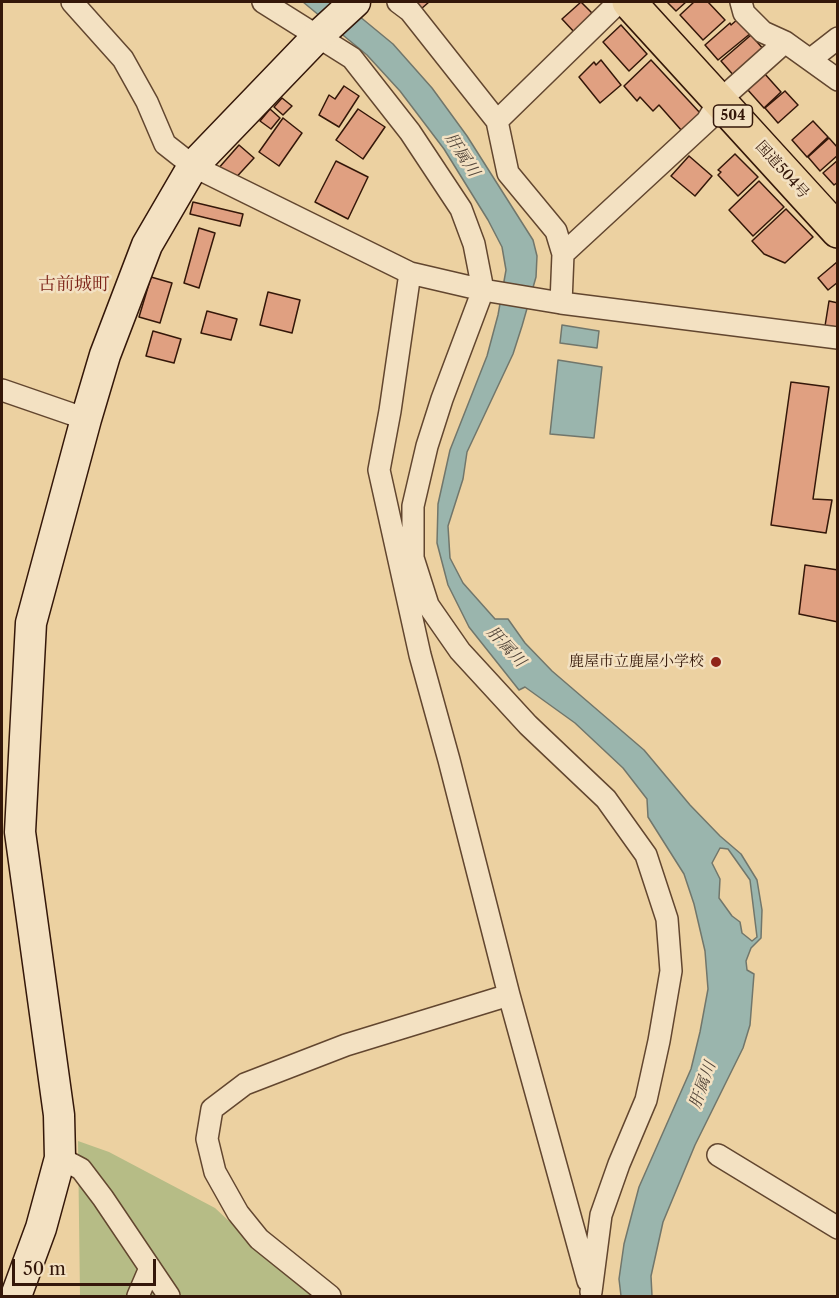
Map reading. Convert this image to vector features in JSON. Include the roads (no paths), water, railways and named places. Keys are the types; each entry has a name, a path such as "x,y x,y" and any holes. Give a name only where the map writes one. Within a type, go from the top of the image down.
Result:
{"highway":[{"name":"国道504号","path":"629,2 837,231"}],"street":[{"path":"72,2 123,59 147,102 165,144 193,166 410,273 483,290 561,303 837,338"},
{"path":"263,2 352,58 410,132 461,209 474,244 483,290 427,446 413,506 413,558 428,605 460,651 528,725 606,799 646,855 667,919 671,971 659,1041 646,1100 619,1164 601,1215 591,1294"},
{"path":"16,1296 41,1228 60,1158 59,1115 20,832 31,623 105,355 147,245 193,166 318,36 355,2"},
{"path":"398,2 410,11 497,121 508,173 556,231 563,254 561,303"},
{"path":"497,121 620,2"},
{"path":"741,2 744,13 763,32 785,42 837,80"},
{"path":"811,59 837,38"},
{"path":"563,254 706,121 719,101 785,42"},
{"path":"410,273 379,470 420,655 450,760 509,995 591,1294"},
{"path":"2,390 86,419"},
{"path":"330,1296 259,1239 238,1213 215,1172 207,1139 212,1109 245,1084 265,1076 346,1045 509,995"},
{"path":"718,1155 837,1228"},
{"path":"60,1158 81,1170 103,1198 169,1296"},
{"path":"138,1296 150,1268"}],"water":[{"name":"肝属川","path":"303,2 342,2 393,44 432,88 467,136 533,240 537,256 536,277 513,354 467,452 463,479 448,526 450,558 463,583 495,619 508,619 525,643 552,671 644,750 690,805 741,854 757,880 762,910 761,938 751,948 746,961 747,970 754,974 750,1025 743,1048 695,1145 663,1222 651,1276 652,1296 621,1296 619,1279 624,1244 639,1187 691,1069 708,989 705,951 684,874 648,817 647,799 623,768 575,723 525,687 519,690 469,627 448,585 437,543 438,504 450,450 487,356 498,315 506,270 502,247 444,149 400,91 367,55","holes":["720,848 728,849 750,880 757,937 752,941 742,933 740,922 732,916 719,898 720,879 712,863"]},
{"path":"562,325 599,331 597,348 560,343"},
{"path":"558,360 602,367 594,438 550,434"}],"place":[{"name":"鹿屋市立鹿屋小学校","path":"716,662"}],"district":[{"name":"古前城町","path":"74,285"}]}
